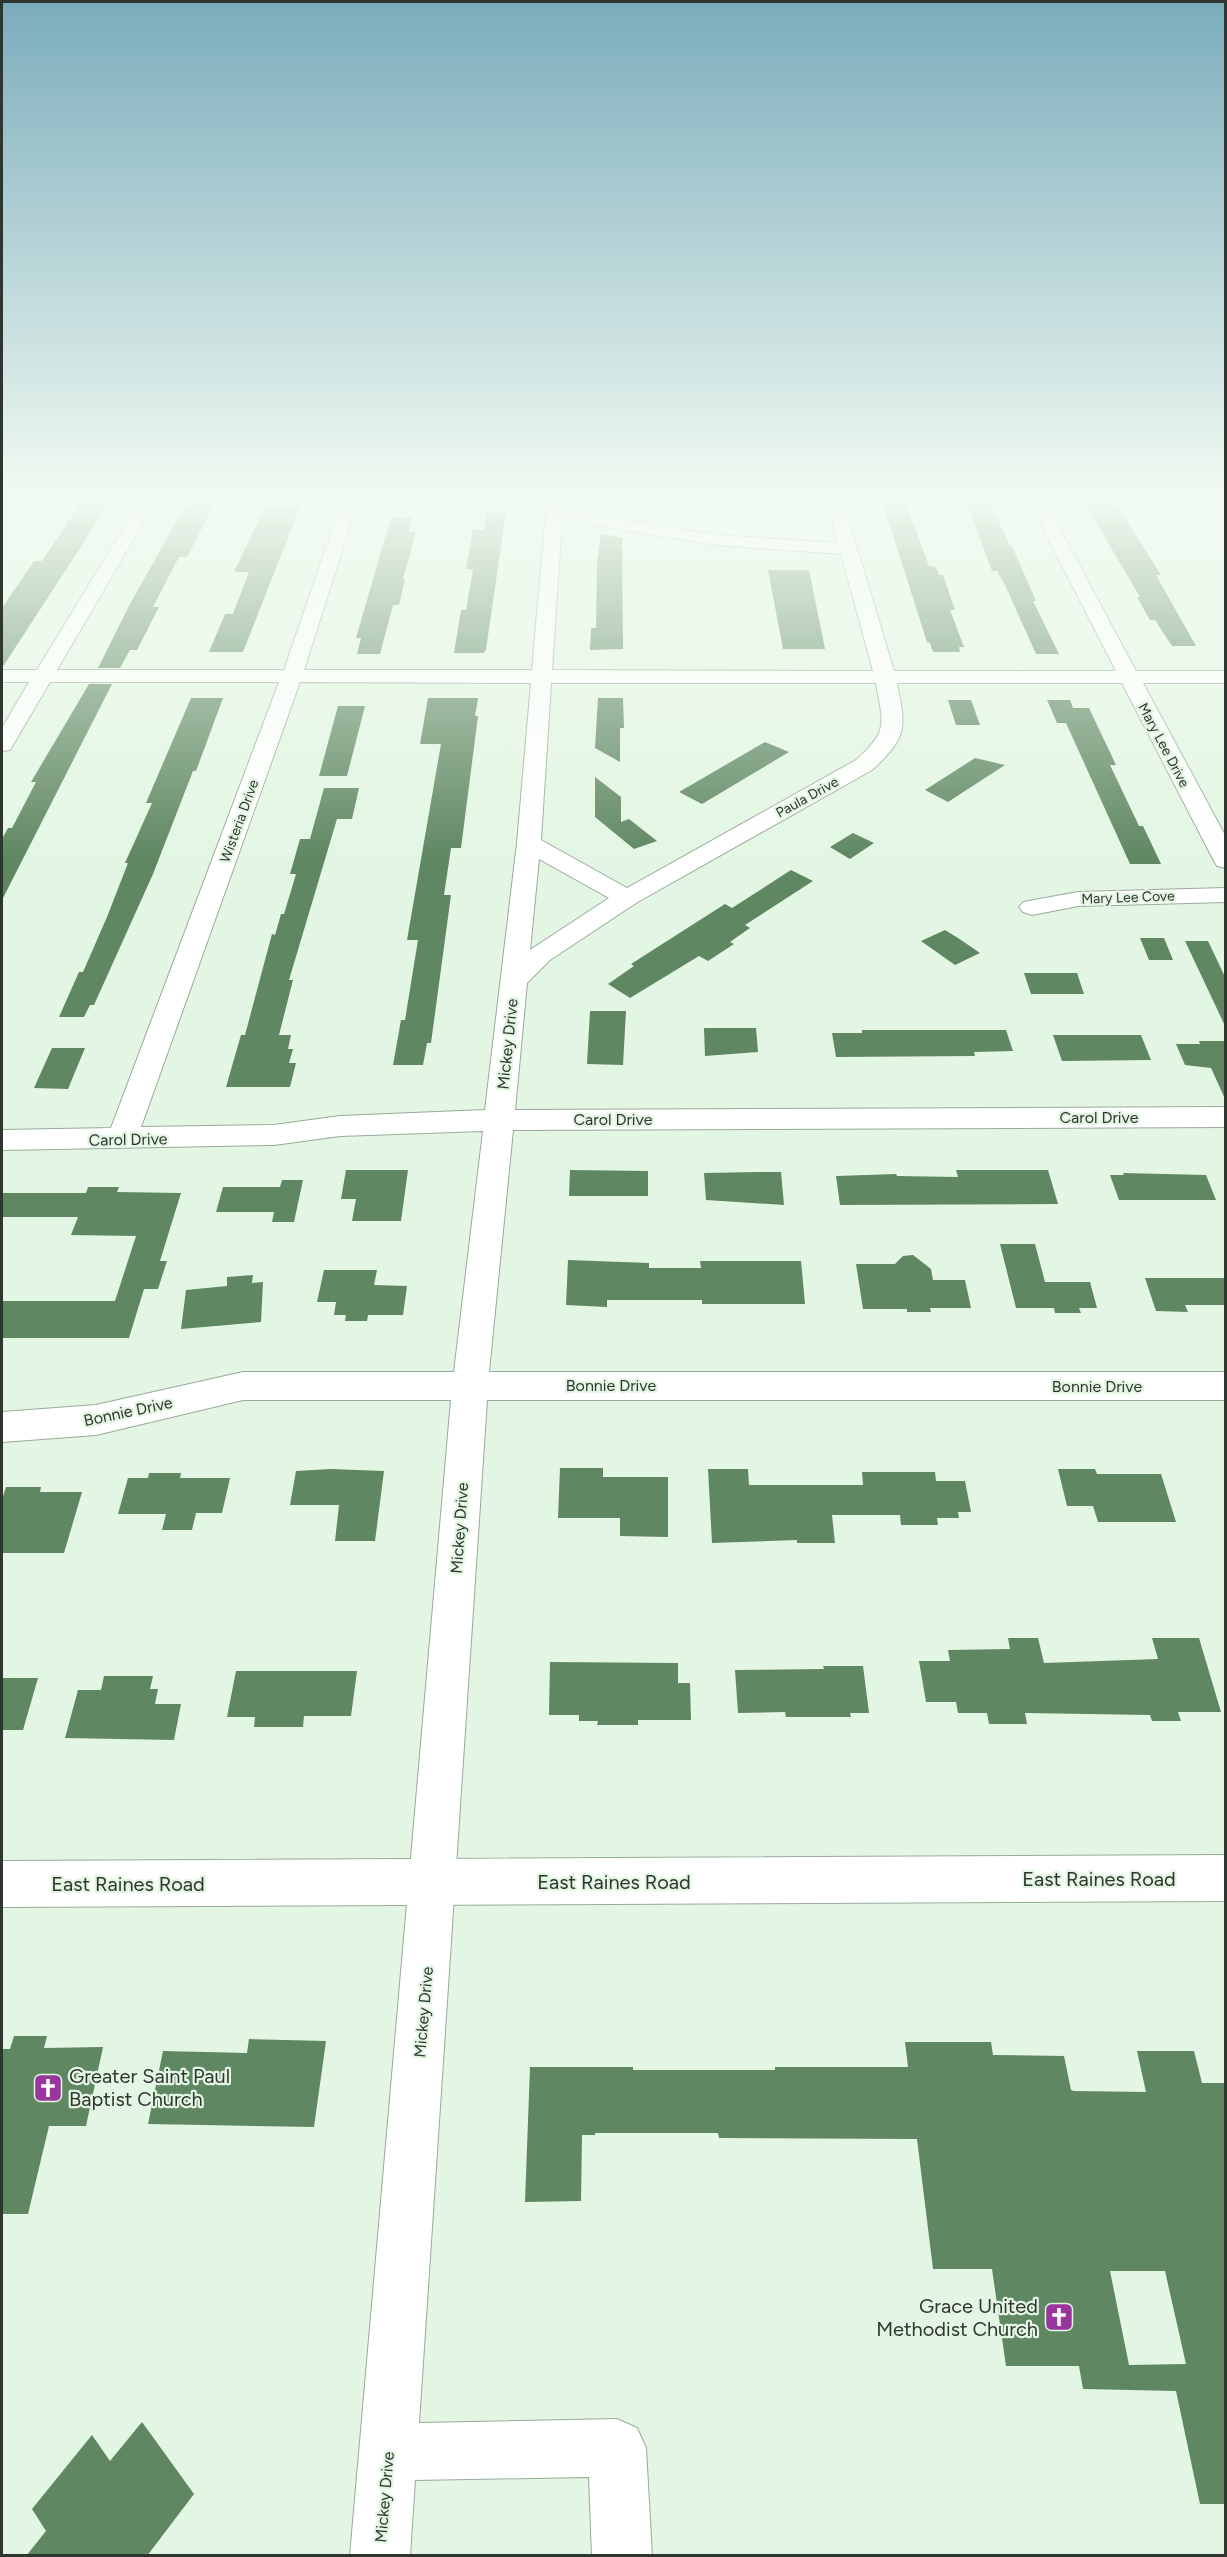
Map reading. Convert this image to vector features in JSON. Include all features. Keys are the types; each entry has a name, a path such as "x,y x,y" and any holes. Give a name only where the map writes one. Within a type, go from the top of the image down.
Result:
{"street":[{"path":"2,745 76,620"},
{"name":"Wisteria Drive","path":"122,1139 310,620"},
{"name":"Mickey Drive","path":"380,2556 470,1385 529,843 545,620"},
{"name":"Paula Drive","path":"513,982 541,954 627,898 864,765 884,747 894,723 885,676 869,620"},
{"name":"Mary Lee Drive","path":"1099,620 1226,861"},
{"path":"2,676 1226,677"},
{"path":"529,843 627,898"},
{"name":"Mary Lee Cove","path":"1032,907 1078,898 1226,895"},
{"name":"Carol Drive","path":"2,1140 274,1135 340,1126 499,1120 1226,1117"},
{"name":"Bonnie Drive","path":"2,1427 96,1420 243,1386 1226,1386"},
{"name":"East Raines Road","path":"2,1884 433,1884 1226,1878"},
{"path":"388,2452 617,2448 622,2556"}],"building":[{"path":"2,620 33,620 2,668"},
{"path":"122,620 152,620 137,650 130,650 120,668 98,668"},
{"path":"222,620 255,620 243,652 209,652"},
{"path":"361,620 389,620 380,654 357,654 361,638 356,638"},
{"path":"459,620 490,620 484,653 454,653"},
{"path":"596,620 623,620 623,649 590,650 591,628 596,628"},
{"path":"778,620 819,620 825,649 783,649"},
{"path":"920,620 954,620 964,647 959,647 960,652 933,652 930,643 927,642"},
{"path":"1021,620 1042,620 1059,654 1036,654"},
{"path":"1155,620 1182,620 1196,646 1172,646"},
{"path":"89,684 112,684 2,900 2,839 8,828 12,828 36,782 31,782"},
{"path":"191,698 223,698 196,771 193,771 153,874 94,1005 90,1005 84,1017 59,1017 79,972 83,972 107,917 128,863 125,863 152,803 146,803"},
{"path":"428,698 478,698 475,716 478,716 461,848 451,848 444,895 451,895 431,1043 427,1043 423,1065 393,1065 401,1020 405,1020 418,940 407,940 441,744 420,744"},
{"path":"598,698 623,698 624,728 620,728 620,762 595,748"},
{"path":"948,700 971,700 980,725 956,725"},
{"path":"1047,700 1070,700 1073,708 1089,708 1116,765 1110,765 1139,826 1143,826 1161,864 1130,864 1066,723 1057,723"},
{"path":"338,706 365,706 347,776 319,776"},
{"path":"765,742 789,752 702,804 679,792"},
{"path":"975,758 1005,765 948,802 925,790"},
{"path":"595,777 621,797 621,822 629,819 657,841 634,849 595,817"},
{"path":"324,788 359,788 352,819 337,819 289,980 293,980 279,1035 291,1035 288,1049 293,1049 289,1063 296,1063 290,1087 226,1087 241,1035 245,1035 272,934 275,935 281,914 284,914 296,874 290,874 300,839 310,839"},
{"path":"853,833 874,843 850,859 830,847"},
{"path":"791,870 813,881 745,925 750,928 730,942 734,944 708,961 699,956 630,998 608,984 634,966 631,964 725,904 732,908"},
{"path":"945,930 980,953 955,965 921,941"},
{"path":"1140,938 1164,938 1173,960 1149,960"},
{"path":"1185,941 1208,941 1226,979 1226,1028"},
{"path":"1024,973 1077,973 1084,994 1031,994"},
{"path":"590,1011 626,1011 623,1065 587,1064"},
{"path":"704,1028 756,1028 758,1052 705,1056"},
{"path":"862,1030 1006,1030 1013,1051 974,1052 975,1056 836,1057 832,1033 862,1033"},
{"path":"1053,1035 1141,1035 1151,1060 1062,1061"},
{"path":"1199,1041 1226,1041 1226,1101 1211,1068 1185,1065 1176,1044 1200,1044"},
{"path":"52,1048 85,1048 68,1089 34,1088"},
{"path":"346,1170 408,1170 401,1221 352,1221 356,1199 341,1199"},
{"path":"570,1170 648,1171 648,1196 569,1196"},
{"path":"956,1170 1048,1170 1058,1204 840,1205 836,1176 896,1174 897,1176 958,1177"},
{"path":"781,1172 784,1205 706,1200 704,1173"},
{"path":"1123,1173 1206,1175 1216,1200 1119,1200 1110,1175 1124,1175"},
{"path":"282,1180 303,1180 294,1222 272,1222 274,1212 216,1212 223,1187 280,1187"},
{"path":"88,1187 119,1187 117,1192 181,1193 160,1261 167,1261 158,1289 144,1289 129,1338 2,1338 2,1301 115,1301 136,1236 71,1235 78,1217 2,1217 2,1193 86,1193"},
{"path":"1000,1244 1035,1244 1045,1282 1090,1282 1097,1308 1079,1308 1081,1313 1055,1313 1054,1308 1016,1308"},
{"path":"913,1255 931,1269 933,1280 965,1280 971,1308 930,1308 931,1312 907,1312 907,1309 863,1309 856,1264 895,1264 903,1256"},
{"path":"568,1260 649,1263 649,1268 701,1268 700,1261 801,1261 805,1304 702,1304 702,1300 607,1300 607,1307 566,1305"},
{"path":"324,1270 377,1270 374,1285 407,1286 403,1315 368,1315 367,1321 345,1321 346,1315 334,1315 336,1302 317,1302"},
{"path":"253,1275 252,1283 263,1282 261,1322 181,1329 186,1290 227,1286 227,1277"},
{"path":"1145,1278 1226,1278 1226,1305 1185,1305 1188,1312 1156,1311"},
{"path":"560,1468 603,1468 603,1477 668,1477 668,1537 620,1536 620,1518 558,1518"},
{"path":"331,1469 384,1471 375,1541 335,1541 339,1505 290,1505 296,1471"},
{"path":"708,1469 748,1469 749,1485 863,1485 862,1472 935,1472 936,1481 965,1481 971,1512 958,1512 959,1518 937,1518 938,1525 901,1525 900,1515 832,1515 835,1543 797,1543 797,1540 712,1543"},
{"path":"1058,1469 1095,1469 1097,1474 1161,1474 1176,1522 1098,1522 1093,1506 1067,1506"},
{"path":"149,1473 181,1473 180,1478 230,1478 222,1513 196,1513 192,1530 162,1530 166,1514 118,1514 128,1478 148,1478"},
{"path":"6,1487 41,1487 40,1492 82,1492 64,1553 2,1553 2,1499"},
{"path":"1008,1638 1038,1638 1044,1663 1158,1659 1152,1638 1199,1638 1221,1712 1178,1712 1181,1721 1152,1721 1150,1715 1025,1713 1027,1724 989,1724 987,1713 958,1713 956,1702 926,1702 919,1661 950,1661 948,1650 1010,1649"},
{"path":"550,1662 678,1663 678,1683 690,1683 691,1720 638,1720 638,1725 597,1725 598,1721 579,1721 579,1715 549,1715"},
{"path":"823,1666 863,1666 869,1713 850,1713 851,1717 786,1717 785,1712 738,1713 735,1670 824,1669"},
{"path":"236,1671 357,1671 351,1716 304,1716 303,1727 254,1727 255,1717 227,1717"},
{"path":"104,1676 153,1676 150,1689 158,1689 155,1704 181,1704 174,1740 65,1738 78,1690 101,1690"},
{"path":"2,1678 38,1678 23,1730 2,1730"},
{"name":"Greater Saint Paul Baptist Church","path":"14,2036 47,2036 44,2048 103,2047 86,2126 49,2126 28,2214 2,2214 2,2049 10,2049"},
{"path":"249,2039 326,2041 314,2127 148,2124 163,2051 247,2053"},
{"name":"Grace United Methodist Church","path":"905,2042 991,2042 993,2055 1064,2056 1071,2090 1074,2091 1146,2092 1137,2051 1194,2051 1202,2083 1226,2083 1226,2504 1200,2504 1176,2391 1083,2389 1079,2366 1006,2366 992,2269 933,2269 917,2139 719,2138 718,2133 595,2133 595,2135 582,2135 581,2201 525,2202 530,2067 775,2070 775,2067 908,2067","holes":["1110,2271 1165,2271 1186,2364 1129,2365"]},
{"path":"142,2422 194,2494 147,2556 26,2556 46,2531 32,2509 92,2435 110,2461"}],"place":[{"name":"Greater Saint Paul Baptist Church","path":"48,2088"},
{"name":"Grace United Methodist Church","path":"1059,2317"}]}
